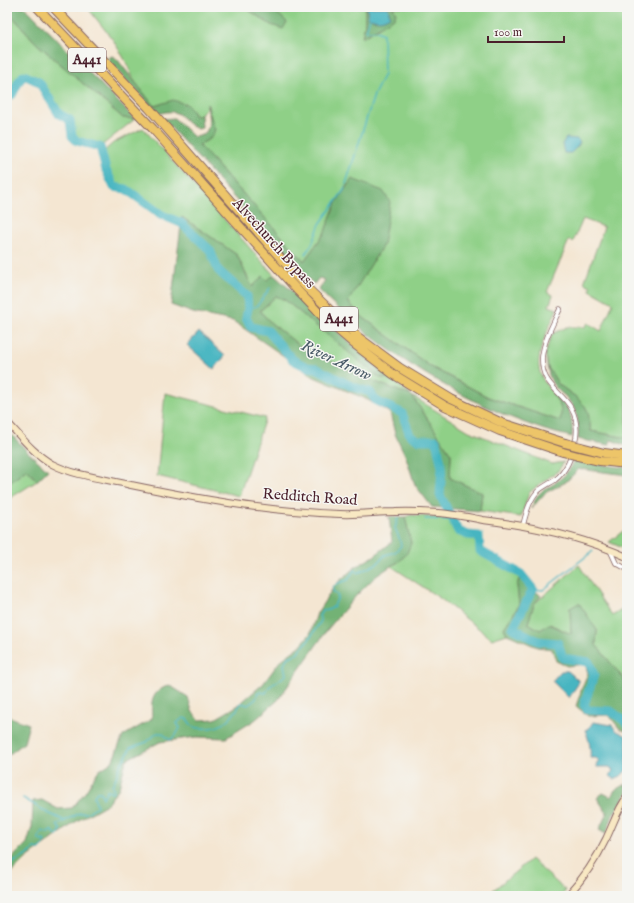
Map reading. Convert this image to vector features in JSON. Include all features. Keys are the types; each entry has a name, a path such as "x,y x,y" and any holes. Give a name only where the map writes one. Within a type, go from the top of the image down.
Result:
{"highway":[{"name":"Alvechurch Bypass","path":"37,7 153,129 324,318 393,374 445,406 500,431 562,452 600,461 627,464"},
{"name":"Alvechurch Bypass","path":"53,7 149,108 305,286 358,337 400,368 451,399 502,423 565,443 627,456"}],"main road":[{"name":"Redditch Road","path":"7,422 38,454 58,466 92,476 163,492 263,507 326,513 438,513 523,526 570,536 627,557"},
{"path":"568,896 600,853 617,813 627,797"}],"street":[{"path":"523,526 528,507 535,495 542,488 559,477 568,466 576,438 576,420 571,407 549,382 542,364 546,340 560,309"},
{"path":"610,550 616,563 627,569"}],"green space":[{"path":"7,7 25,7 135,119 123,118 36,43 7,10"},
{"path":"87,7 244,7 271,25 278,14 266,7 365,7 365,23 362,37 396,13 393,7 627,7 627,438 591,431 585,406 576,397 559,385 547,366 545,353 552,334 567,327 585,327 588,323 601,331 613,303 590,290 591,286 584,283 604,227 583,219 573,242 569,240 547,292 553,295 549,306 557,309 542,345 539,368 543,380 561,406 562,412 560,421 488,397 431,367 361,316 348,301 383,245 336,203 324,234 304,261 199,145 211,138 208,105 201,115 196,117 188,105 154,106 135,82 125,60 113,40"},
{"path":"244,7 267,8 272,10 287,22 283,29 271,25"},
{"path":"365,7 367,7 368,17 375,20 388,7 393,7 396,13 394,18 362,38 365,23"},
{"path":"7,10 36,43 123,118 135,119 100,147 77,141 72,136 70,120 59,114 39,82 24,75 19,81 12,95 7,95"},
{"path":"112,56 117,59 154,106 173,100 188,105 195,116 201,115 202,128 198,129 187,123 177,113 166,112 158,114 111,64 108,58"},
{"path":"207,104 215,130 211,138 199,145 304,261 324,234 336,203 352,179 383,191 390,202 383,245 348,302 361,316 431,367 488,397 560,421 561,409 552,393 567,407 572,423 572,437 509,417 450,388 394,353 342,312 319,290 325,280 319,278 314,284 304,275 163,119 174,118 194,137 200,136 207,130 209,121"},
{"path":"143,128 274,275 267,281 263,277 252,287 237,255 182,217 181,223 162,215 126,189 114,187 106,170 101,154 113,143"},
{"path":"182,217 237,255 252,287 263,276 267,280 274,275 390,378 380,378 285,300 276,296 260,311 271,323 300,346 365,378 412,396 451,454 450,478 482,493 480,511 432,507 415,485 406,457 395,434 390,413 366,399 314,377 233,321 193,313 171,305"},
{"path":"276,296 285,300 380,378 390,378 412,396 365,378 300,346 271,323 260,311"},
{"path":"547,366 559,385 576,397 585,406 588,412 591,431 627,438 627,446 611,440 609,445 578,439 578,423 574,408 566,397 552,383"},
{"path":"165,393 265,418 239,496 157,476"},
{"path":"412,396 469,431 552,464 564,462 558,471 529,493 521,517 480,511 482,493 450,478 451,454"},
{"path":"9,432 48,470 37,481 27,469 7,485 7,433"},
{"path":"574,461 627,468 627,475 579,469 566,482 545,493 531,509 537,496 566,474"},
{"path":"27,469 37,481 7,500 7,485"},
{"path":"411,515 452,520 457,528 463,533 479,536 480,551 521,574 517,585 519,605 504,628 507,634 492,639 441,599 391,566 396,564 411,543 405,517"},
{"path":"389,517 405,517 411,543 407,553 400,561 375,577 355,597 327,630 278,700 255,720 226,738 196,737 160,742 126,760 119,788 107,804 77,821 27,858 7,877 7,863 27,843 32,827 33,801 42,800 58,809 72,808 86,791 98,771 112,762 123,736 152,719 152,702 155,694 169,685 188,697 192,711 199,720 215,719 237,706 263,684 280,661 300,646 310,634 317,613 335,585 354,568 374,556 392,542"},
{"path":"627,528 627,550 609,542"},
{"path":"579,565 612,616 625,608 627,611 627,683 596,645 597,630 570,608 571,634 550,624 540,630 528,623 534,604"},
{"path":"521,574 533,589 541,596 534,604 528,623 540,630 549,624 571,634 570,608 579,603 597,630 596,645 627,683 627,732 619,728 609,715 588,716 576,706 588,673 585,664 567,666 556,661 552,649 537,647 507,634 504,628 519,605 517,585"},
{"path":"7,716 29,724 24,743 7,756"},
{"path":"626,784 627,793 613,815 606,834 599,830 607,813 597,798 603,793 611,797 614,791"},
{"path":"531,859 566,891 560,896 486,896"}],"water":[{"path":"367,7 388,7 390,16 382,20 368,17"},
{"path":"566,138 577,139 580,142 571,153 564,153 562,144"},
{"path":"199,332 225,356 214,369 187,345"},
{"path":"561,671 568,671 578,680 578,684 569,698 552,681"},
{"path":"593,722 612,725 617,731 627,736 627,770 621,776 614,779 609,775 613,771 610,767 597,767 596,765 599,761 596,758 590,758 588,737 585,730 589,728"}],"waterway":[{"path":"305,254 312,244 320,224 344,190 374,95 384,74 383,34 377,31 366,31 370,18"},
{"name":"River Arrow","path":"7,95 12,95 19,81 24,75 39,82 59,114 70,120 72,136 77,141 100,147 106,170 114,187 126,189 162,215 181,223 210,250 218,270 247,296 248,309 246,318 251,327 268,331 293,360 307,367 316,368 353,387 370,392 376,401 402,413 410,435 418,440 436,440 442,467 440,495 458,531 468,535 479,536 480,551 521,574 533,589 513,628 538,641 558,643 563,658 589,662 594,675 584,705 588,710 611,711 627,723"},
{"path":"248,309 257,306 270,288"},
{"path":"7,870 14,862 29,854 34,848 40,849 45,842 44,840 41,841 38,838 42,831 48,833 52,830 57,836 61,830 57,825 80,813 87,813 97,806 94,796 97,792 101,792 103,798 107,790 112,793 114,791 112,785 120,765 130,748 147,742 157,733 162,733 170,740 176,735 180,728 177,723 183,718 187,719 193,727 216,727 227,721 241,703 248,705 256,699 258,692 266,693 269,687 286,675 284,665 287,658 296,654 308,641 321,621 319,616 322,611 329,610 335,605 338,596 333,591 333,587 338,583 348,580 354,570 358,573 378,563 385,555 395,552 401,546 395,528 398,518"},
{"path":"425,519 452,520"},
{"path":"533,589 543,590 593,551"},
{"path":"23,798 63,820"}]}
